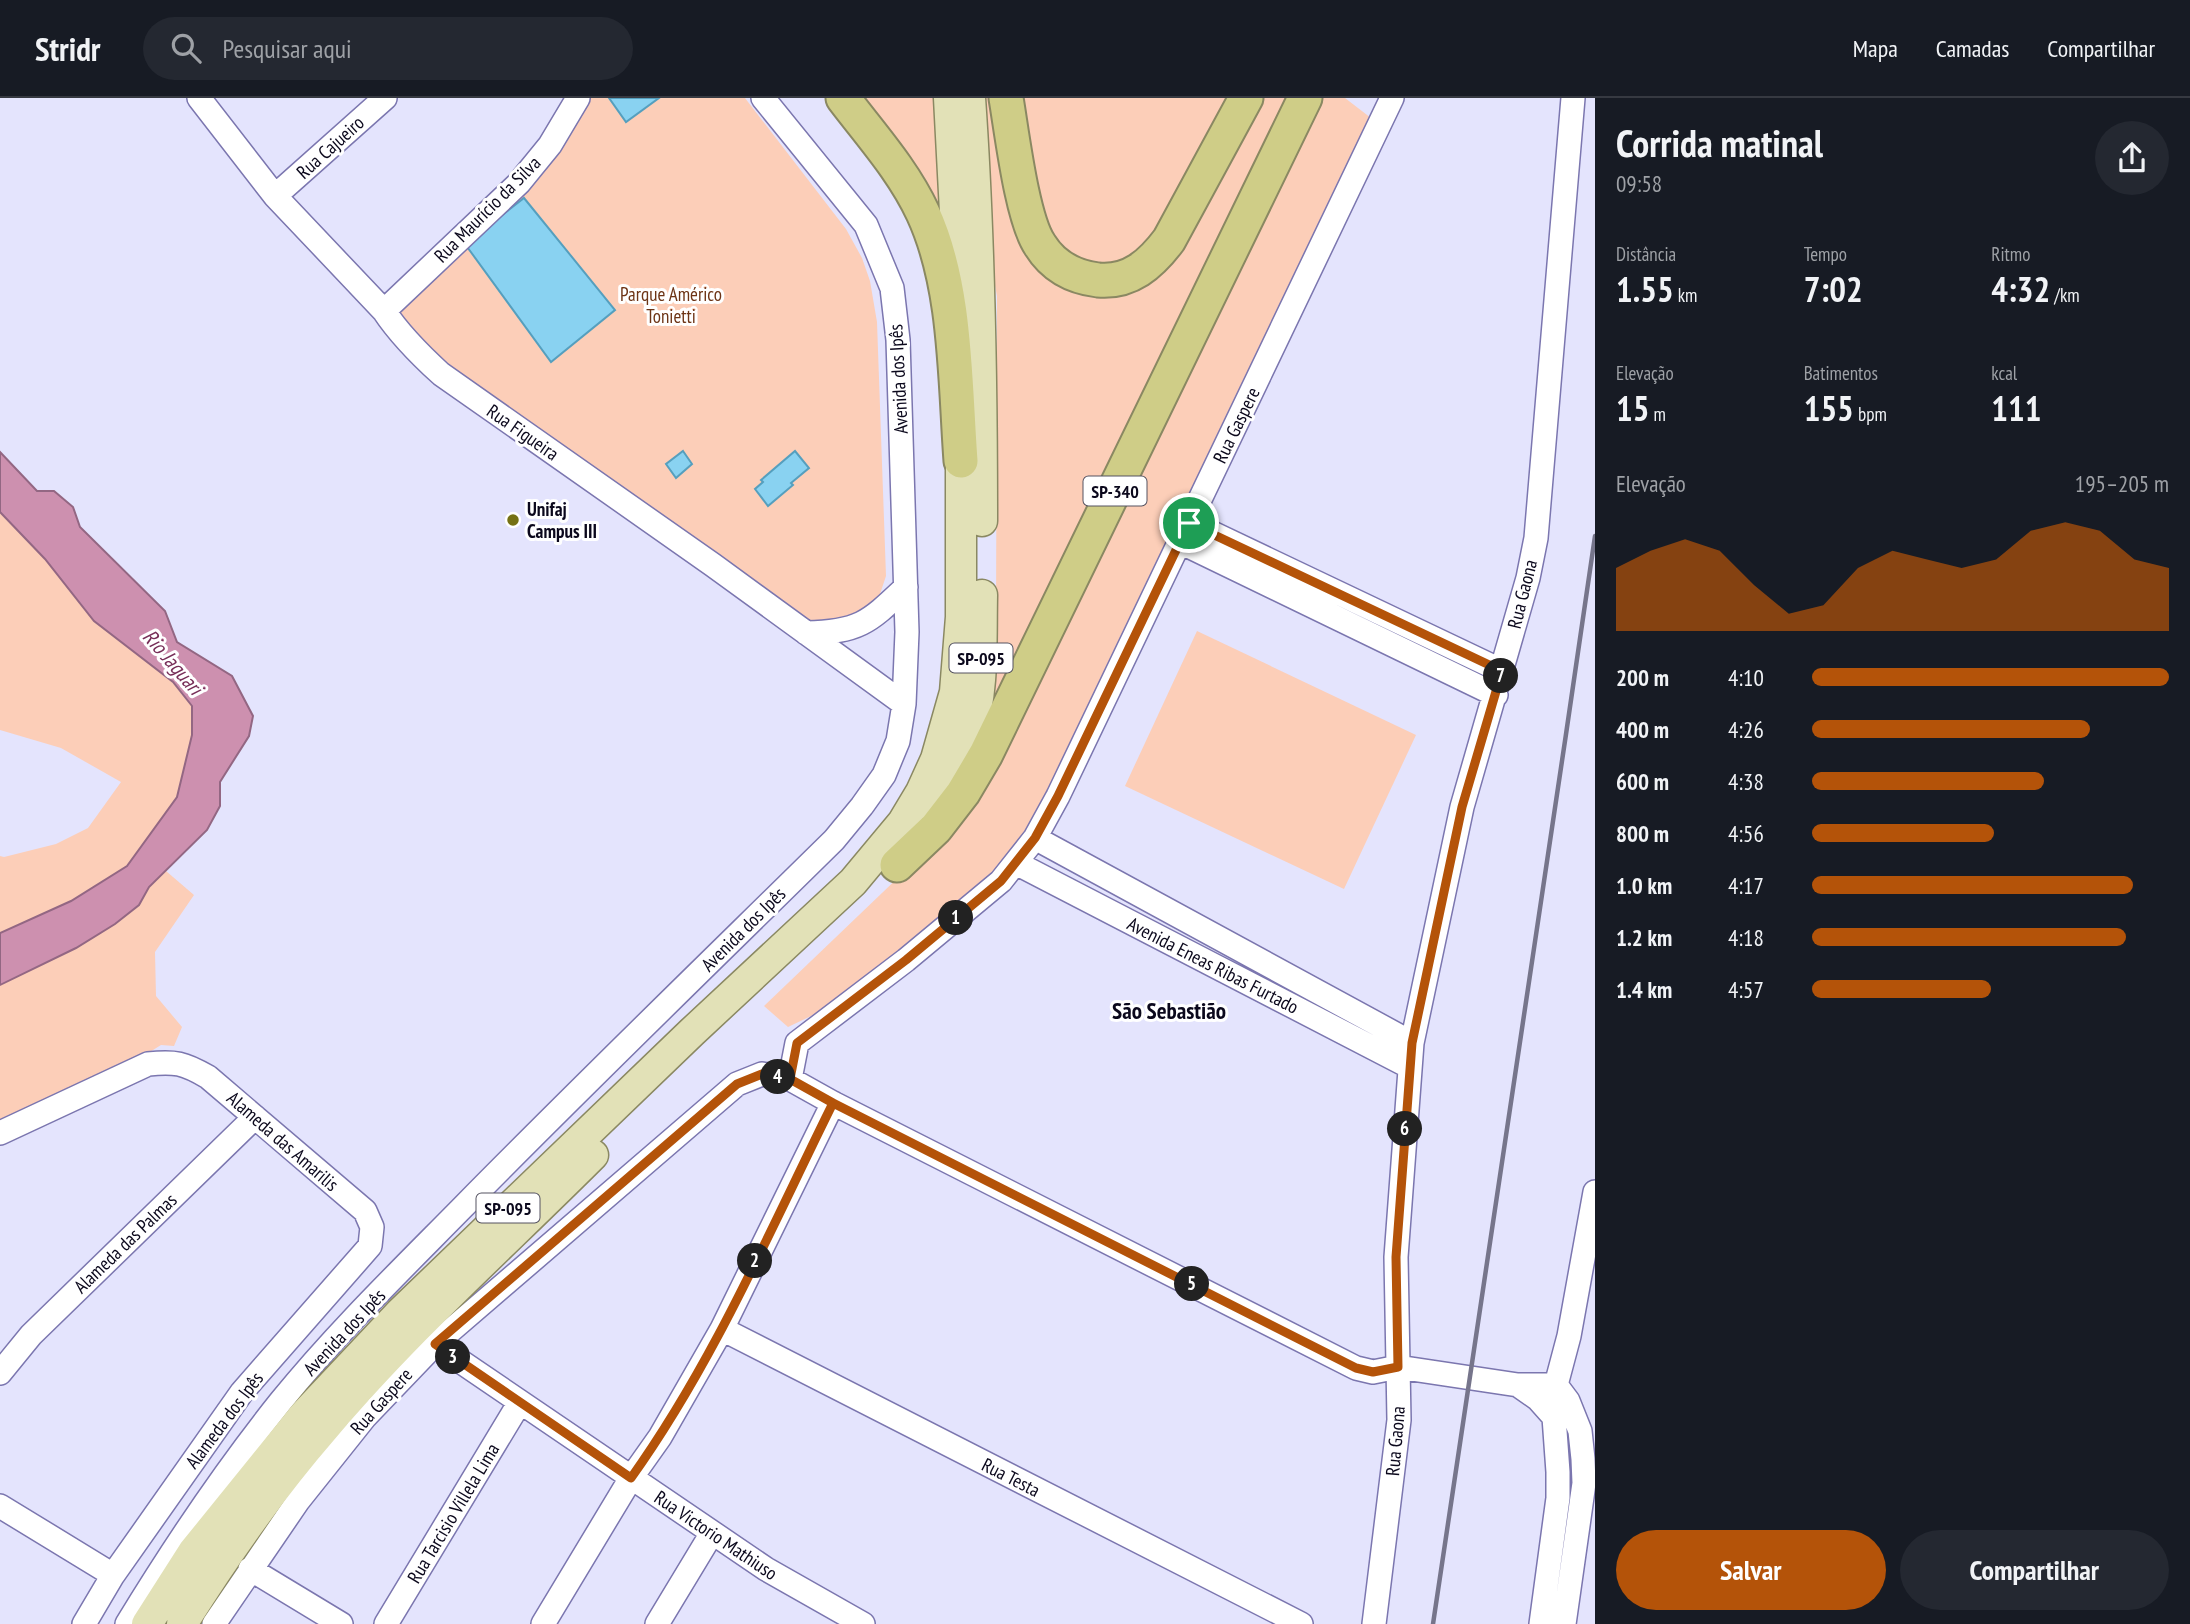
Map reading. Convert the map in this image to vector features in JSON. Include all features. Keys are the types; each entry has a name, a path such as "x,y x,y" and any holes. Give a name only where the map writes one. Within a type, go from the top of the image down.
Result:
{"highway":[{"path":"843,98 908,184 934,242 943,272 949,313 961,461"},
{"path":"1006,98 1023,192 1038,243 1051,260 1066,271 1086,278 1110,281 1126,277 1143,267 1155,258 1169,240 1246,98"},
{"name":"SP-340","path":"897,865 936,828 963,793 986,754 1305,98"}],"main road":[{"name":"SP-095","path":"147,1624 193,1552 303,1416 430,1284 853,882 903,822 921,792 936,759 955,692 961,617 960,301 949,98"},
{"name":"SP-095","path":"182,1624 274,1490 322,1430 417,1326 703,1046 897,865 933,814 953,778 970,736 981,679 982,309 970,98"}],"street":[{"name":"Rua Figueira","path":"199,98 275,196 384,311 396,329 441,374 713,565 904,704"},
{"name":"Rua Cajueiro","path":"275,196 385,98"},
{"name":"Rua Maurício da Silva","path":"384,311 519,183 550,145 578,98"},
{"name":"Avenida dos Ipês","path":"127,1624 169,1556 226,1473 282,1400 343,1330 579,1089 698,975 848,823 884,775 898,741 904,704 908,632 898,340 892,288 866,225 763,98"},
{"name":"Rua Gaspere","path":"214,1624 298,1501 365,1417 435,1344 737,1084 762,1074 790,1079 797,1043 906,960 1001,881 1016,863 1035,838 1058,796 1392,98"},
{"name":"Rua Gaona","path":"1374,1624 1399,1420 1396,1257 1412,1043 1462,807 1496,695 1528,578 1536,538 1573,98"},
{"path":"1184,533 1502,671"},
{"path":"1184,533 1496,695"},
{"path":"806,633 834,632 857,627 873,618 906,587"},
{"name":"Avenida Eneas Ribas Furtado","path":"1035,838 1412,1043"},
{"name":"Avenida Eneas Ribas Furtado","path":"1016,863 1410,1067"},
{"name":"Alameda das Amarilis","path":"0,1133 148,1064 185,1063 208,1077 365,1211 372,1227"},
{"path":"790,1079 1356,1368 1373,1372 1398,1367 1518,1385 1547,1392 1568,1401 1580,1431 1584,1483 1564,1624"},
{"path":"543,1624 631,1478 660,1437 722,1329 833,1103"},
{"name":"Alameda das Palmas","path":"0,1373 31,1335 254,1117"},
{"path":"1541,1624 1558,1498 1554,1417 1547,1392 1569,1336 1595,1192"},
{"name":"Alameda dos Ipês","path":"83,1624 113,1575 242,1392 370,1246 372,1227"},
{"name":"Rua Testa","path":"722,1329 1301,1624"},
{"name":"Rua Victorio Mathiuso","path":"435,1344 833,1617 863,1624"},
{"name":"Rua Tarcisio Villela Lima","path":"386,1624 520,1402"},
{"path":"0,1506 113,1575"},
{"path":"657,1624 712,1532"},
{"path":"250,1569 341,1624"}],"green space":[{"name":"Parque Américo Tonietti","path":"585,98 745,98 846,229 862,258 870,281 877,322 886,576 879,597 857,614 833,620 802,620 431,362 397,318 403,304"},
{"path":"854,98 935,98 943,243"},
{"path":"981,98 999,98 1021,229 1115,291 1259,98 1297,98 988,719 996,622 997,296 991,265"},
{"path":"1021,98 1229,98 1154,241 1112,269 1062,254 1044,225"},
{"path":"1315,98 1345,98 1371,118 1034,821 997,869 969,894 841,997 788,1027 764,1006 953,825"},
{"path":"0,512 173,682 192,706 192,735 177,797 127,866 71,901 0,933 0,856 56,844 88,828 121,782 61,748 0,730"},
{"path":"1197,631 1416,735 1344,889 1125,786"},
{"path":"166,871 194,895 155,952 156,996 182,1027 174,1046 161,1045 137,1060 0,1126 0,985 76,948 115,924 139,905 149,887"}],"water":[{"name":"Rio Jaguari","path":"0,452 37,491 54,491 73,507 80,527 165,611 177,642 232,676 253,716 249,736 220,782 220,806 207,830 149,887 139,905 115,924 76,948 0,985 0,933 71,901 127,866 177,797 192,735 192,706 173,682 94,621 45,559 0,512"}],"building":[{"path":"609,98 659,98 626,122"},
{"path":"524,198 615,310 551,362 465,244"},
{"path":"683,451 692,464 676,478 666,464"},
{"path":"795,451 809,468 768,506 755,489 763,482 761,480"}],"railway":[{"path":"1433,1624 1595,536"}],"place":[{"name":"Unifaj Campus III","path":"513,520"}],"district":[{"name":"São Sebastião","path":"1169,1010"}],"route":[{"path":"1189,523 1058,796 1035,838 1001,881 906,960 797,1043 790,1079 833,1103 722,1329 660,1437 631,1478 435,1344 737,1084 762,1074 790,1079 1356,1368 1373,1372 1398,1367 1396,1257 1412,1043 1462,807 1502,671 1189,523"}]}
